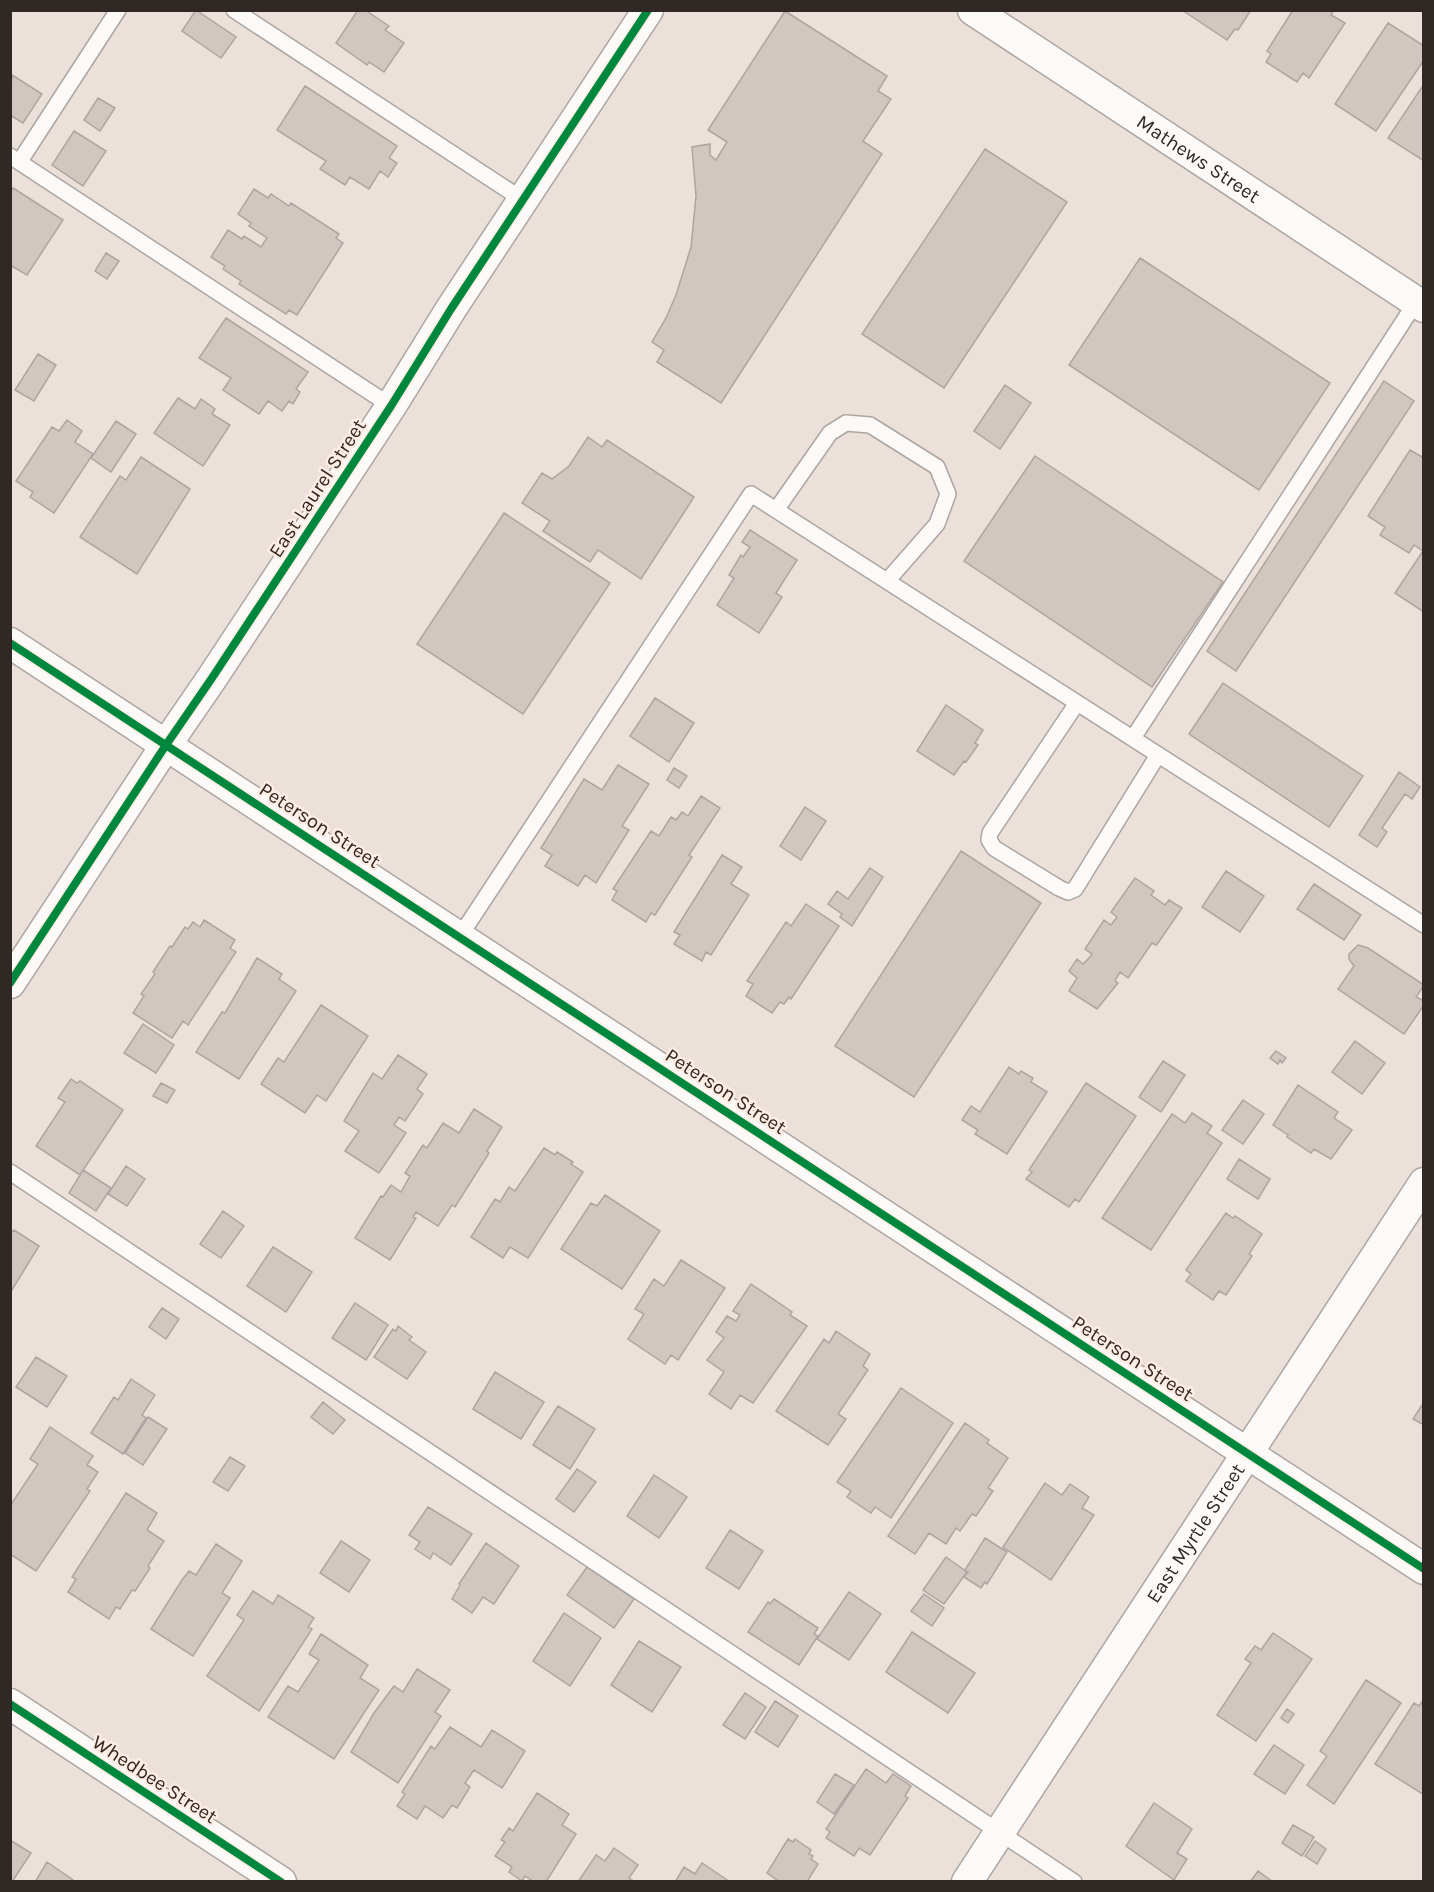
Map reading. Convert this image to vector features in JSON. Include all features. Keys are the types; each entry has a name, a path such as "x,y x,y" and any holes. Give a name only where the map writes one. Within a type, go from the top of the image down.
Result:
{"street":[{"name":"East Laurel Street","path":"10,983 391,406 648,10"},
{"name":"Mathews Street","path":"974,10 1420,305"},
{"name":"Peterson Street","path":"10,643 1424,1569"},
{"name":"East Myrtle Street","path":"967,1881 1424,1183"},
{"name":"Whedbee Street","path":"10,1704 281,1881"}],"lane":[{"path":"118,10 15,159 391,406"},
{"path":"234,10 523,200"},
{"path":"1133,738 1420,305"},
{"path":"776,510 830,432 846,423 870,425 937,467 948,494 937,524 887,581"},
{"path":"460,936 751,494 1424,925"},
{"path":"1077,703 990,833 988,840 994,848 1059,888 1068,892 1075,889 1158,755"},
{"path":"10,1172 1074,1881"}],"building":[{"path":"196,10 236,37 221,58 182,31"},
{"path":"358,10 365,10 389,26 385,30 404,43 384,72 369,62 367,65 336,43"},
{"path":"1186,10 1251,10 1238,30 1235,29 1227,40 1185,12"},
{"path":"1293,10 1334,10 1331,15 1345,23 1309,78 1303,73 1297,82 1266,62 1271,54 1267,51"},
{"path":"785,11 887,76 878,91 891,99 863,141 882,154 721,403 657,362 664,350 652,342 676,295 691,247 696,196 692,147 710,144 710,155 716,160 727,142 708,130"},
{"path":"1388,23 1424,46 1424,60 1376,131 1335,104"},
{"path":"12,75 42,94 23,123 10,115"},
{"path":"1424,84 1424,161 1388,138"},
{"path":"305,86 397,146 389,158 397,163 388,177 380,171 369,189 350,177 345,185 320,169 326,161 277,130"},
{"path":"98,98 115,108 100,131 84,120"},
{"path":"74,131 106,151 83,186 52,165"},
{"path":"985,149 1067,202 944,388 862,334"},
{"path":"13,188 63,220 27,275 10,265 10,192"},
{"path":"254,189 268,198 271,194 289,206 291,203 339,234 336,238 343,243 297,315 289,310 286,314 239,284 241,281 223,269 225,266 211,257 228,230 242,239 244,236 261,247 267,238 249,226 251,223 238,214"},
{"path":"106,253 119,261 107,279 95,271"},
{"path":"1140,258 1330,383 1259,490 1069,365"},
{"path":"226,318 308,372 296,389 300,392 293,404 289,401 282,411 268,401 259,414 223,390 231,378 199,358"},
{"path":"38,354 56,365 34,401 15,390"},
{"path":"1384,381 1414,401 1236,671 1207,651"},
{"path":"1005,385 1031,403 1000,449 974,431"},
{"path":"178,398 195,409 201,399 215,409 212,414 230,425 203,466 154,433"},
{"path":"67,420 82,431 75,442 93,454 54,513 30,497 33,492 16,481 52,427 59,431"},
{"path":"116,421 136,434 111,472 91,458"},
{"path":"588,437 602,447 607,440 694,497 641,579 598,550 590,562 543,531 550,521 522,503 542,473 552,479 569,466"},
{"path":"1410,450 1424,458 1424,612 1395,593 1423,551 1414,545 1409,553 1380,535 1385,527 1368,516"},
{"path":"1035,456 1223,582 1152,687 964,561"},
{"path":"141,457 190,489 137,574 80,537 120,476 126,480"},
{"path":"504,513 610,583 523,714 417,644"},
{"path":"750,530 797,560 776,593 782,597 759,633 717,605 734,578 729,575 741,555 743,557 750,547 742,542"},
{"path":"1223,683 1363,776 1329,827 1189,734"},
{"path":"655,698 694,723 669,762 630,736"},
{"path":"946,705 983,730 975,743 978,745 954,775 917,751"},
{"path":"618,765 649,784 622,826 629,830 596,883 585,875 578,886 545,866 552,855 541,848 584,779 602,790"},
{"path":"674,768 687,776 679,788 667,780"},
{"path":"1399,772 1420,787 1412,799 1405,794 1382,828 1387,832 1377,847 1359,835"},
{"path":"701,796 720,808 689,855 692,857 655,915 651,913 646,922 612,900 617,891 613,889 651,831 659,836 671,817 676,820 682,812 688,816"},
{"path":"805,807 826,821 801,860 780,846"},
{"path":"961,851 1041,903 914,1097 835,1046"},
{"path":"722,855 742,867 731,884 749,895 711,955 706,952 702,961 674,944 680,935 674,932"},
{"path":"870,868 883,877 852,926 840,917 842,914 828,904 837,891 848,899"},
{"path":"1226,871 1264,896 1240,932 1202,907"},
{"path":"1135,878 1154,891 1151,895 1165,905 1169,900 1182,908 1158,943 1156,945 1152,943 1128,978 1120,972 1115,981 1118,983 1097,1009 1069,991 1077,978 1069,971 1077,959 1083,964 1092,954 1085,949 1104,920 1111,925 1117,917 1111,912"},
{"path":"1314,884 1361,915 1344,940 1297,909"},
{"path":"806,904 839,926 791,999 789,997 784,1004 780,1002 772,1013 746,996 753,984 747,981 786,922 791,926"},
{"path":"204,920 235,940 230,948 236,952 188,1025 183,1021 172,1038 133,1013 144,996 141,994 155,974 153,972 170,946 172,947 185,927 188,929 193,922 200,927"},
{"path":"1358,945 1368,948 1424,985 1416,997 1424,1001 1424,1005 1404,1034 1338,989 1354,966 1349,959 1349,954"},
{"path":"257,958 282,974 279,979 296,991 239,1079 196,1052 222,1012 225,1013"},
{"path":"321,1005 368,1036 326,1101 317,1095 305,1113 261,1084 278,1058 284,1062"},
{"path":"143,1024 174,1045 156,1073 124,1053"},
{"path":"1355,1041 1385,1063 1362,1094 1332,1072"},
{"path":"1276,1051 1286,1058 1282,1063 1280,1060 1278,1064 1270,1058"},
{"path":"398,1055 427,1074 417,1089 423,1094 405,1121 399,1117 394,1125 406,1133 379,1173 345,1151 359,1131 344,1121 373,1073 382,1079"},
{"path":"1163,1061 1185,1075 1161,1112 1139,1097"},
{"path":"1009,1067 1019,1074 1021,1071 1033,1078 1031,1082 1047,1092 1007,1154 975,1134 978,1130 962,1120 971,1106 980,1112"},
{"path":"71,1079 77,1083 80,1081 123,1110 80,1175 36,1146 65,1102 58,1098"},
{"path":"161,1083 175,1090 167,1103 153,1096"},
{"path":"1086,1083 1136,1116 1079,1202 1075,1199 1069,1207 1026,1179 1032,1172 1029,1170"},
{"path":"1298,1085 1338,1112 1334,1118 1352,1130 1331,1159 1314,1149 1311,1153 1273,1125"},
{"path":"1243,1100 1264,1114 1243,1144 1222,1130"},
{"path":"474,1109 502,1127 487,1151 489,1153 455,1207 452,1205 438,1226 416,1212 413,1217 416,1218 390,1260 355,1238 381,1196 383,1197 391,1185 401,1192 410,1176 405,1173 423,1145 427,1148 443,1123 459,1133"},
{"path":"1192,1113 1212,1126 1207,1133 1222,1143 1151,1250 1102,1218 1172,1114 1185,1123"},
{"path":"544,1148 555,1155 557,1152 573,1162 571,1164 583,1172 528,1258 510,1247 503,1258 471,1237 495,1199 500,1202 509,1187 515,1191"},
{"path":"1239,1159 1270,1179 1258,1199 1227,1179"},
{"path":"126,1166 145,1179 127,1206 108,1194"},
{"path":"83,1170 111,1188 96,1211 69,1193"},
{"path":"605,1195 660,1231 622,1289 561,1249 591,1203 597,1206"},
{"path":"223,1211 244,1226 221,1258 200,1244"},
{"path":"1226,1213 1233,1218 1235,1216 1262,1234 1249,1254 1252,1256 1226,1295 1219,1291 1213,1300 1186,1281 1191,1274 1186,1270"},
{"path":"14,1230 39,1246 10,1293 10,1234"},
{"path":"273,1247 312,1272 286,1312 247,1286"},
{"path":"681,1260 725,1288 678,1360 671,1355 665,1364 628,1339 644,1314 635,1309 654,1279 664,1286"},
{"path":"751,1284 792,1312 790,1315 807,1326 753,1403 740,1395 731,1409 709,1394 724,1372 707,1360 724,1338 716,1332 727,1316 736,1321 740,1315 733,1311"},
{"path":"355,1303 388,1325 366,1360 332,1338"},
{"path":"162,1308 179,1319 166,1339 149,1327"},
{"path":"398,1326 412,1337 409,1340 426,1352 407,1379 374,1357 393,1329 396,1331"},
{"path":"836,1331 870,1354 863,1366 868,1370 838,1414 846,1419 828,1445 776,1411 824,1339 829,1343"},
{"path":"36,1357 67,1376 47,1407 16,1387"},
{"path":"495,1372 544,1402 521,1439 473,1409"},
{"path":"131,1379 155,1395 142,1415 146,1418 123,1454 91,1433 114,1397 118,1400"},
{"path":"901,1388 953,1423 891,1518 875,1507 871,1513 847,1497 851,1491 837,1482"},
{"path":"323,1402 345,1420 333,1434 311,1417"},
{"path":"1424,1402 1424,1425 1413,1419"},
{"path":"558,1406 595,1429 570,1469 533,1445"},
{"path":"148,1417 167,1429 143,1465 125,1453"},
{"path":"965,1423 989,1440 987,1443 1008,1458 988,1488 993,1491 976,1516 972,1514 960,1531 956,1528 946,1544 929,1533 915,1554 888,1536"},
{"path":"50,1427 93,1456 87,1465 98,1472 87,1489 90,1491 36,1571 10,1554 10,1506 38,1464 30,1459"},
{"path":"230,1457 245,1466 228,1491 213,1482"},
{"path":"577,1469 596,1482 574,1512 556,1499"},
{"path":"654,1475 687,1497 659,1538 627,1516"},
{"path":"1045,1483 1062,1495 1070,1484 1089,1497 1082,1508 1094,1515 1051,1580 1003,1547"},
{"path":"126,1493 157,1513 147,1530 164,1541 135,1591 132,1590 120,1609 116,1607 109,1619 68,1592 76,1579 72,1577"},
{"path":"428,1507 472,1534 451,1565 433,1553 430,1559 415,1549 420,1542 409,1535"},
{"path":"730,1530 763,1551 739,1589 706,1568"},
{"path":"985,1538 1007,1552 987,1584 985,1582 981,1588 964,1577 968,1572 965,1570"},
{"path":"341,1541 370,1560 349,1592 320,1573"},
{"path":"486,1543 519,1566 494,1604 483,1597 472,1613 452,1599 459,1584"},
{"path":"216,1544 242,1561 222,1593 230,1598 193,1656 151,1629 182,1580 189,1571 196,1575"},
{"path":"946,1557 967,1572 944,1604 923,1590"},
{"path":"587,1567 634,1599 614,1628 567,1595"},
{"path":"253,1591 273,1604 278,1595 314,1618 308,1627 312,1629 259,1711 207,1676 244,1620 237,1615"},
{"path":"849,1592 881,1614 849,1660 817,1639"},
{"path":"924,1594 944,1608 932,1626 911,1611"},
{"path":"774,1599 818,1628 814,1634 818,1636 799,1665 748,1632 768,1602 770,1604"},
{"path":"564,1613 601,1638 570,1686 533,1661"},
{"path":"912,1632 975,1673 948,1713 886,1672"},
{"path":"1273,1633 1312,1659 1256,1741 1217,1715 1251,1663 1245,1659 1255,1646 1261,1650"},
{"path":"321,1634 368,1665 360,1678 379,1690 334,1759 268,1717 288,1686 298,1692 319,1660 309,1654"},
{"path":"639,1641 681,1667 652,1712 611,1685"},
{"path":"417,1669 450,1690 435,1712 441,1716 398,1783 351,1752 374,1713 394,1686 403,1692"},
{"path":"1366,1680 1401,1703 1334,1804 1307,1785 1327,1756 1320,1751"},
{"path":"745,1693 766,1707 745,1739 723,1725"},
{"path":"1424,1699 1424,1795 1375,1764 1414,1703 1419,1706"},
{"path":"775,1701 798,1716 778,1747 755,1732"},
{"path":"1287,1709 1294,1714 1288,1723 1281,1718"},
{"path":"450,1727 481,1747 492,1730 525,1751 502,1788 474,1770 465,1783 470,1787 457,1808 452,1805 443,1818 425,1806 417,1819 397,1806 405,1794 402,1792 431,1746 435,1749"},
{"path":"1274,1745 1304,1765 1285,1794 1254,1774"},
{"path":"866,1769 886,1783 893,1774 911,1786 905,1796 908,1798 870,1855 859,1848 854,1856 826,1838 830,1832 826,1829"},
{"path":"835,1774 854,1785 834,1814 817,1802"},
{"path":"537,1793 569,1814 562,1825 576,1834 546,1882 534,1882 525,1876 522,1881 509,1872 512,1867 495,1856 505,1842 501,1840 509,1828 513,1831"},
{"path":"1154,1803 1192,1829 1177,1853 1187,1859 1174,1880 1126,1846"},
{"path":"1293,1825 1314,1837 1302,1856 1282,1843"},
{"path":"788,1839 793,1842 795,1839 811,1850 809,1854 813,1856 811,1859 818,1864 807,1882 780,1882 767,1873"},
{"path":"10,1840 31,1853 12,1882 10,1882"},
{"path":"1315,1841 1326,1849 1317,1864 1305,1856"},
{"path":"614,1848 638,1865 629,1878 635,1882 578,1882 596,1855 605,1861"},
{"path":"47,1862 76,1882 35,1882"},
{"path":"702,1863 730,1882 675,1882 684,1867 695,1874"},
{"path":"1258,1871 1273,1882 1250,1882"}],"cycle path":[{"path":"10,983 391,406 451,309 648,10"},
{"path":"10,643 1424,1569"},
{"path":"10,1704 281,1882"}]}
